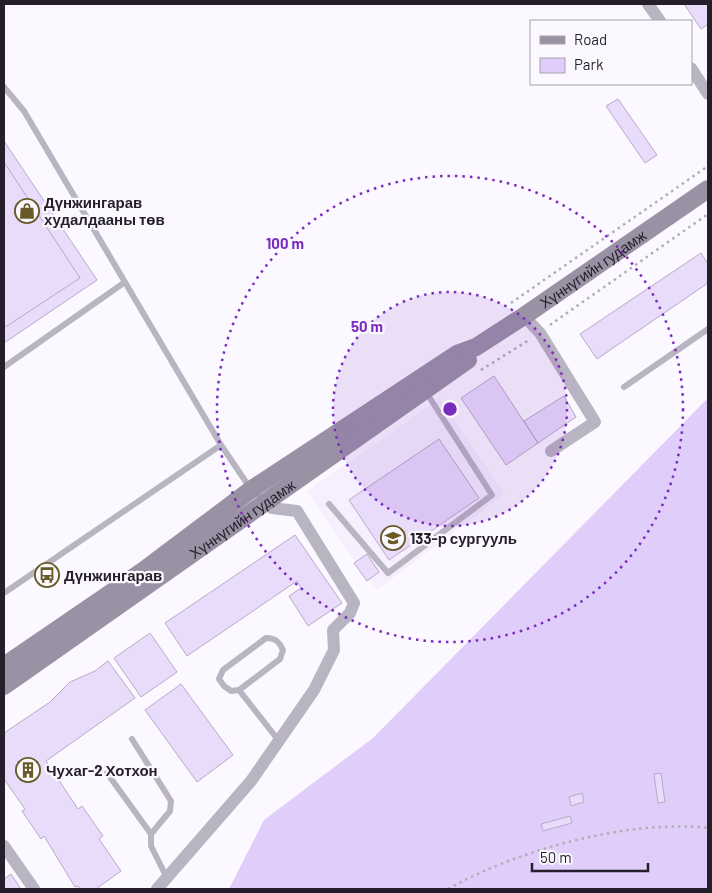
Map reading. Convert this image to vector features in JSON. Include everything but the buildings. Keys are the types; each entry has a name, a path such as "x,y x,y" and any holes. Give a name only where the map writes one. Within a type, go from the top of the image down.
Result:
{"main road":[{"name":"Хүннүгийн гудамж","path":"4,686 258,495 457,354 476,347 524,316 708,189"},
{"name":"Хүннүгийн гудамж","path":"4,666 258,495 426,391 468,360 476,347"}],"street":[{"path":"648,4 659,20"},
{"path":"692,70 708,94"},
{"path":"524,316 540,333 595,422 551,451"},
{"path":"157,889 250,781 314,690 334,650 333,630 350,613 354,603 297,510 272,508 258,495"},
{"path":"4,846 34,889"}],"lane":[{"path":"4,87 24,111 222,445 258,495"},
{"path":"4,367 125,282"},
{"path":"624,388 708,329"},
{"path":"329,504 388,574 492,495 426,391"},
{"path":"4,593 222,445"},
{"path":"266,638 273,638 279,642 283,650 280,659 239,690 231,691 224,686 219,679 223,670 266,638"},
{"path":"239,690 278,741"},
{"path":"132,739 171,801 170,811 151,834"},
{"path":"107,773 151,834 151,846 167,878"}],"path":[{"path":"505,307 708,166"},
{"path":"473,375 540,333 708,214"},
{"path":"448,889 514,860 568,843 643,829 694,826 708,828"}],"shaded area":[{"name":"133-р сургууль","path":"440,399 505,494 378,589 369,582 307,491"}],"green space":[{"path":"708,398 708,889 229,889 264,820 373,738"}],"place":[{"name":"Дүнжингарав худалдааны төв","path":"27,211"},
{"name":"133-р сургууль","path":"393,538"},
{"name":"Дүнжингарав","path":"47,575"},
{"name":"Чухаг-2 Хотхон","path":"28,770"}]}
